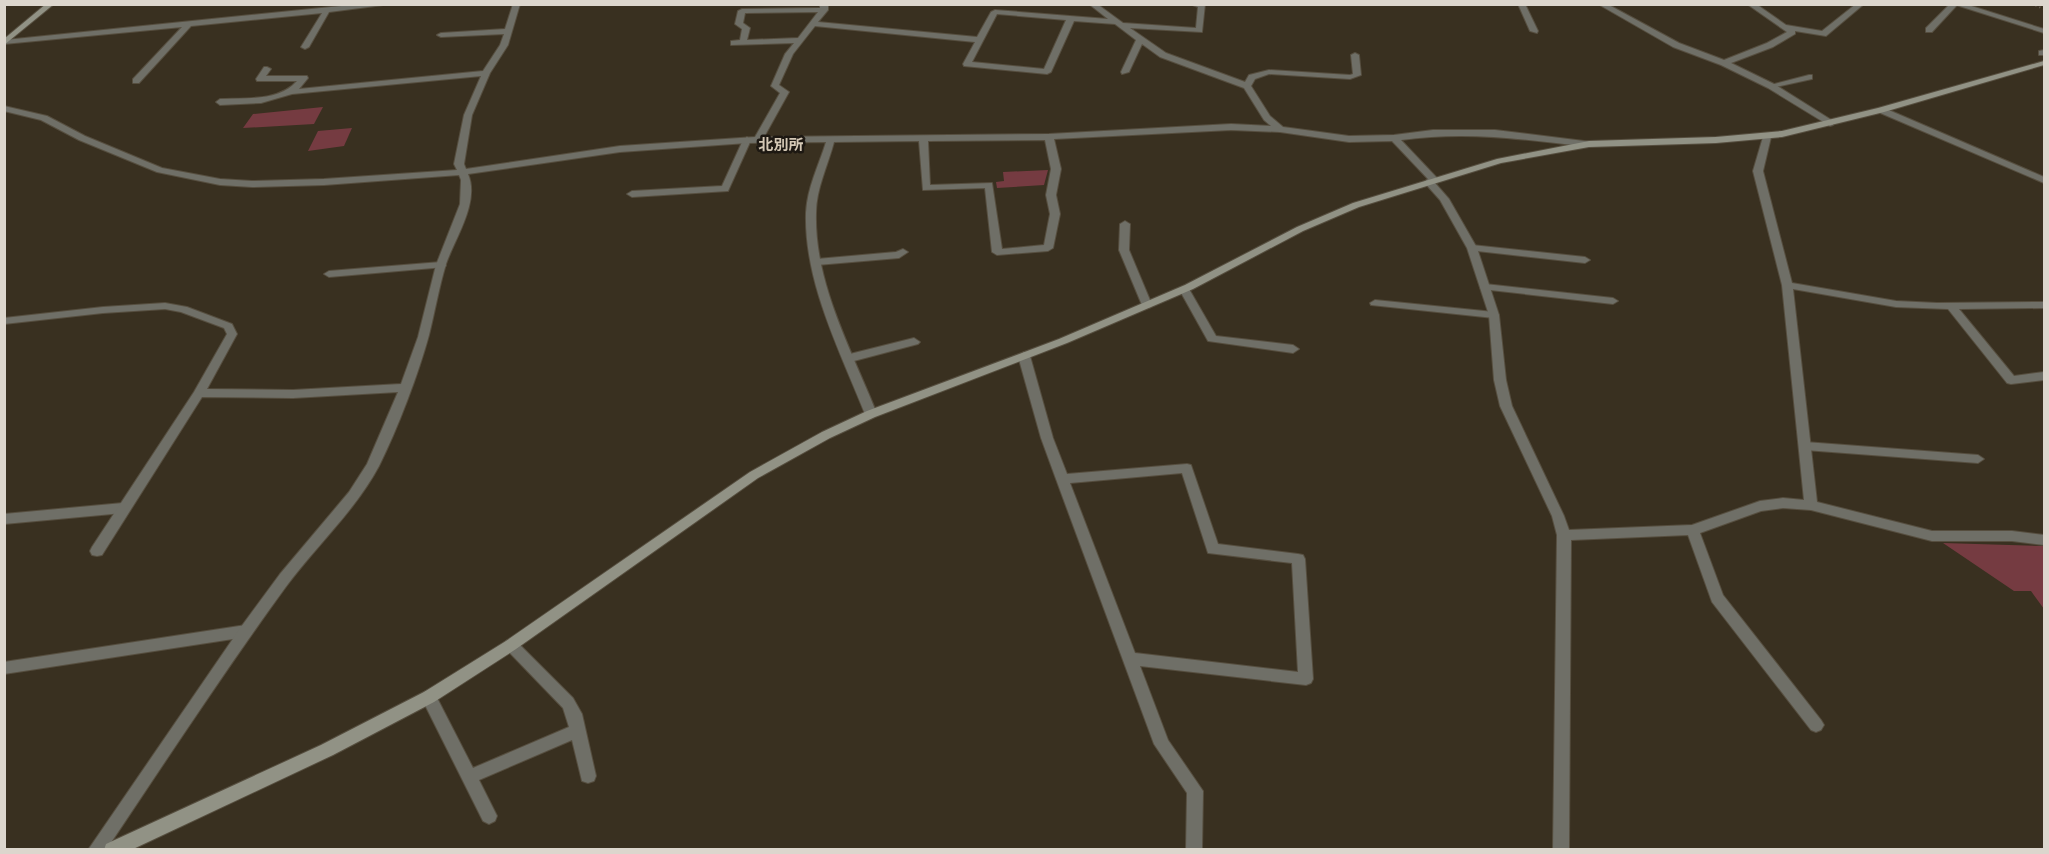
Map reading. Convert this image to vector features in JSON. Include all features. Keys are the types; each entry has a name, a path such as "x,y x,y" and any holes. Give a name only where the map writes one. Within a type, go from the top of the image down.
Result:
{"street":[{"path":"5,42 51,4"},
{"path":"5,42 187,26 388,4"},
{"path":"96,849 246,631 285,578 354,495 373,465 406,388 423,337 441,265 465,204 466,180 459,164 468,115 486,73 504,45 518,4"},
{"path":"1092,4 1140,40 1191,67 1247,86 1267,117 1280,129"},
{"path":"1071,18 1047,72 967,64 995,12 1071,18 1199,30 1202,5 1192,4"},
{"path":"1521,4 1534,31"},
{"path":"1600,4 1676,45 1724,63 1771,86 1830,123"},
{"path":"1724,63 1792,32 1750,4"},
{"path":"1786,27 1823,34 1861,4"},
{"path":"1929,30 1956,4 2044,31"},
{"path":"759,140 785,92 775,86 789,54 824,7"},
{"path":"799,40 739,43 746,28 738,24 742,11 824,7"},
{"path":"305,47 327,10"},
{"path":"813,24 980,40"},
{"path":"136,81 187,26"},
{"path":"441,34 508,31"},
{"path":"1125,72 1140,40"},
{"path":"1247,86 1252,77 1269,72 1350,77 1357,75 1355,55"},
{"path":"112,849 327,750 429,697 511,645 754,474 826,435 872,414 1024,356 1147,305 1184,289 1310,225 1356,206 1500,161 1589,144 1767,137 1881,110 2044,63"},
{"path":"267,69 260,79 304,78 292,92"},
{"path":"220,102 261,100 292,92 486,73"},
{"path":"1771,86 1809,77"},
{"path":"4,108 44,118 82,138 160,170 220,182 312,183 462,172 620,149 747,140 1049,137 1195,127 1280,129 1349,139 1394,138 1433,133 1495,133 1558,138 1589,144"},
{"path":"1881,110 2044,180"},
{"path":"923,138 926,188 989,185 997,252 1048,248 1055,214 1051,195 1056,169 1049,137"},
{"path":"1767,137 1758,171 1787,285 1812,505"},
{"path":"831,138 811,212 817,262 826,304 872,414"},
{"path":"1394,138 1432,181 1472,248 1494,315 1500,380 1506,406 1558,516 1564,535 1561,849"},
{"path":"632,194 725,189 747,140"},
{"path":"1125,224 1124,250 1147,305"},
{"path":"1472,248 1585,260"},
{"path":"817,262 899,255 903,252"},
{"path":"329,274 441,265"},
{"path":"1787,285 1896,304 1951,306 2044,304"},
{"path":"1485,286 1613,301"},
{"path":"1184,289 1212,339 1293,350"},
{"path":"1375,303 1494,315"},
{"path":"4,321 165,306 183,309 228,326 232,333 199,393 97,551"},
{"path":"1951,306 2011,380 2044,376"},
{"path":"850,358 914,342"},
{"path":"1024,356 1047,438 1162,744 1195,791 1194,849"},
{"path":"199,393 293,394 406,388"},
{"path":"1805,446 1978,459"},
{"path":"1062,479 1187,468 1213,549 1298,559 1306,679 1130,659"},
{"path":"1564,535 1693,530 1760,506 1784,503 1812,505 1932,536 2012,536 2044,540"},
{"path":"4,519 123,508"},
{"path":"1693,530 1717,598 1816,725"},
{"path":"4,668 246,631"},
{"path":"511,645 568,703 588,776"},
{"path":"429,697 489,816"},
{"path":"469,777 577,731"}],"path":[{"path":"2032,4 2044,9"}],"shaded area":[{"path":"323,107 314,124 243,128 253,114"},
{"path":"352,128 344,146 308,151 318,131"},
{"path":"1048,170 1044,185 997,188 996,182 1004,181 1003,172"},
{"path":"1943,543 2044,546 2044,609 2031,591 2014,591"}],"district":[{"name":"北別所","path":"781,145"}]}
